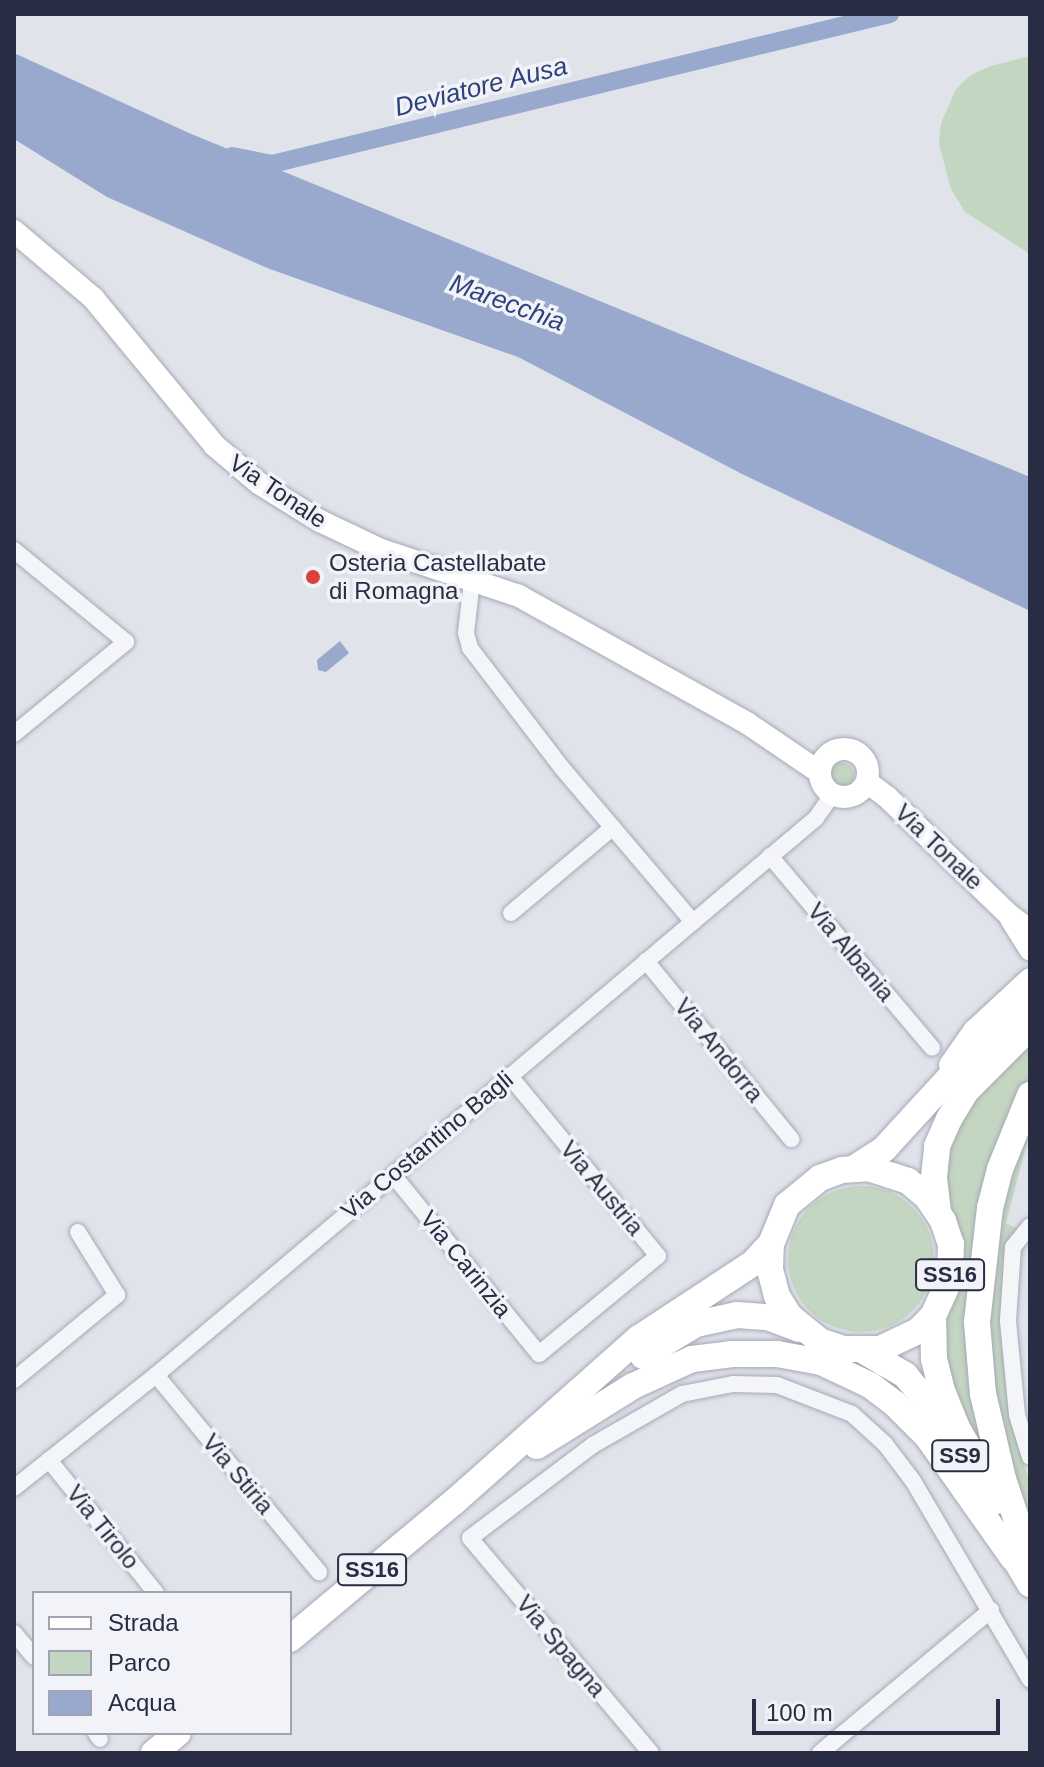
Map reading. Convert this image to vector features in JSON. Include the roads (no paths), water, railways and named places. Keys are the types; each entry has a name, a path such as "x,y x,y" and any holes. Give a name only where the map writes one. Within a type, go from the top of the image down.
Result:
{"main road":[{"name":"SS16","path":"803,1330 777,1296 770,1269 771,1244 782,1213 802,1189 820,1178 855,1168 884,1149 973,1052 1030,1005"},
{"name":"SS16","path":"454,1502 537,1446 581,1404 651,1349 696,1324 737,1315 768,1317 832,1345 864,1351 901,1341 933,1316 943,1299 952,1261 951,1244 938,1211 934,1177 937,1146 966,1091 1030,1027"},
{"path":"1023,1556 985,1405 977,1322 990,1208 1000,1169 1030,1095"},
{"name":"SS16","path":"855,1168 886,1172 908,1181 938,1211"},
{"name":"SS16","path":"292,1637 454,1502 639,1338 727,1283 771,1244"},
{"name":"SS9","path":"933,1316 934,1359 941,1388 957,1428 1023,1556 1030,1584"},
{"name":"SS9","path":"864,1351 905,1375 929,1404 1023,1556"},
{"path":"537,1446 633,1386 692,1359 731,1354 777,1354 821,1362 870,1385 894,1403 927,1436 1023,1556"},
{"path":"154,1753 176,1735"}],"street":[{"name":"Via Tonale","path":"14,231 63,270 113,318 193,421 234,465 292,505 344,533 395,555 519,596 631,655 747,723 819,772"},
{"path":"14,550 126,642 14,734"},
{"path":"472,581 466,633 470,648 562,768 693,922"},
{"path":"853,750 865,760 867,782 852,796 832,795 822,785 819,772 831,753 853,750"},
{"name":"Via Tonale","path":"867,782 887,797 1009,915 1030,930"},
{"name":"Via Costantino Bagli","path":"14,1488 156,1375 816,818 832,795"},
{"path":"511,913 613,827"},
{"name":"Via Albania","path":"770,856 932,1048"},
{"name":"Via Tonale","path":"1009,915 1030,949"},
{"name":"Via Andorra","path":"646,961 791,1139"},
{"path":"943,1085 953,1058 974,1031 1030,979"},
{"name":"Via Austria","path":"509,1075 658,1256 539,1354"},
{"name":"Via Carinzia","path":"393,1175 539,1354"},
{"path":"1029,1447 1017,1415 1008,1321 1013,1247 1030,1226"},
{"path":"14,1380 117,1295 78,1232"},
{"name":"Via Stiria","path":"156,1375 319,1572"},
{"name":"Via Spagna","path":"651,1753 470,1538 593,1445 682,1394 733,1384 777,1385 852,1414 885,1444 913,1481 991,1610"},
{"name":"Via Tirolo","path":"49,1460 154,1591"},
{"path":"820,1753 991,1610 1030,1680"},
{"path":"14,1633 32,1655"}],"water":[{"name":"Marecchia","path":"14,53 189,133 1030,477 1030,611 742,474 518,357 267,268 107,197 14,139"},
{"path":"340,641 349,653 326,672 318,670 317,660"}],"waterway":[{"name":"Deviatore Ausa","path":"232,156 272,164 890,14"}],"place":[{"name":"Osteria Castellabate di Romagna","path":"313,577"}]}
